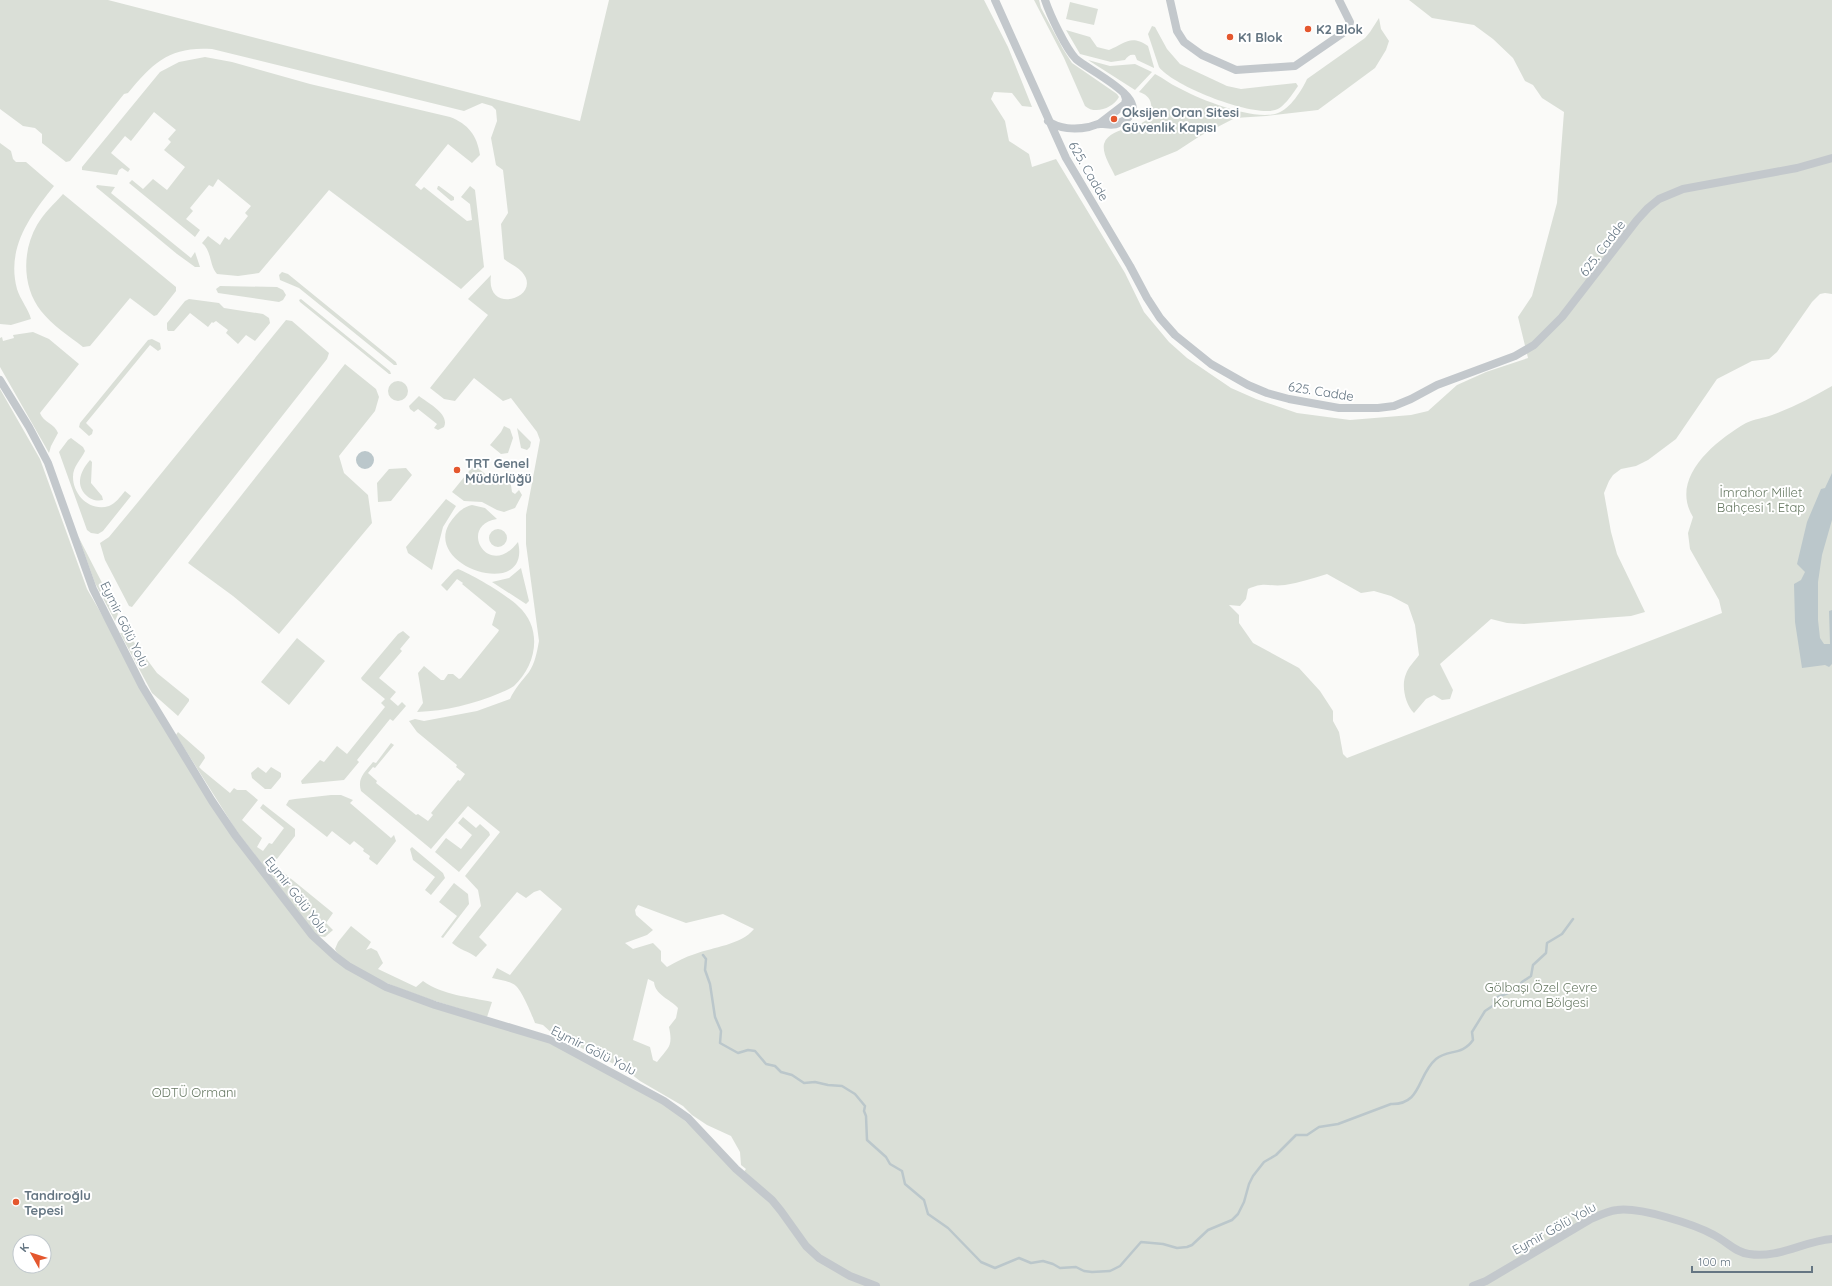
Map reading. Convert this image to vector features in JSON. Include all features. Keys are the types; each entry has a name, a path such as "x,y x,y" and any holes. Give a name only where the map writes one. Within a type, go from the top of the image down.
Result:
{"street":[{"name":"625. Cadde","path":"995,0 1066,158 1160,318 1175,335 1211,364 1248,385 1289,399 1338,408 1378,408 1394,406 1437,385 1515,356 1534,345 1562,317 1581,296 1648,208 1670,193 1683,189 1798,168 1832,158"},
{"path":"1044,0 1074,56 1082,64 1124,92 1130,100 1132,110 1126,119 1113,125 1099,124 1088,127 1072,128 1057,126 1048,120"},
{"path":"1170,0 1177,31 1184,42 1202,55 1227,66 1242,70 1295,66 1343,33 1349,26 1350,22 1339,0"},
{"path":"1099,124 1125,104 1126,99 1124,92"},
{"name":"Eymir Gölü Yolu","path":"0,380 48,463 93,589 142,686 235,834 312,935 348,966 386,987 435,1005 551,1040 664,1101 688,1118 732,1164 772,1200 785,1215 806,1246 819,1258 850,1276 876,1286"},
{"name":"Eymir Gölü Yolu","path":"1473,1286 1486,1281 1589,1220 1605,1213 1617,1210 1642,1212 1702,1229 1740,1252 1753,1255 1771,1254 1810,1242 1832,1239"}],"green space":[{"path":"0,0 108,0 580,121 609,0 984,0 1008,47 1032,107 1022,106 1012,93 994,92 991,99 1005,121 1009,141 1029,154 1032,167 1056,159 1125,273 1144,312 1169,342 1187,358 1231,388 1256,399 1297,413 1350,420 1411,415 1428,411 1457,385 1486,372 1528,358 1518,317 1532,296 1557,203 1564,112 1542,98 1533,85 1525,81 1513,58 1493,39 1474,25 1432,18 1409,0 1832,0 1832,294 1820,294 1812,302 1777,352 1769,359 1752,361 1717,379 1676,439 1648,460 1636,466 1621,469 1613,475 1609,481 1604,493 1611,532 1617,554 1645,612 1631,616 1524,624 1507,623 1491,619 1440,664 1453,690 1450,699 1442,700 1434,695 1426,699 1414,713 1408,705 1404,689 1407,671 1419,655 1415,625 1408,605 1391,596 1374,591 1361,593 1327,574 1290,584 1259,585 1248,589 1246,599 1240,606 1229,605 1239,615 1239,623 1253,643 1299,668 1320,691 1333,711 1333,721 1339,732 1343,754 1347,758 1722,613 1719,600 1690,549 1688,533 1693,517 1687,503 1687,488 1691,475 1709,450 1746,423 1772,415 1796,405 1832,386 1832,1286 0,1286 0,389 40,459 87,589 162,719 212,801 323,946 386,987 535,1034 664,1101 742,1174 746,1169 741,1165 740,1152 731,1136 707,1125 692,1115 683,1106 640,1081 626,1070 553,1034 543,1025 535,1023 524,998 516,986 508,982 492,978 497,968 510,975 562,909 540,890 534,892 526,898 517,892 479,937 487,945 476,957 452,943 481,906 478,890 465,876 500,832 468,806 431,849 361,791 360,782 362,775 373,762 376,763 391,743 394,745 375,768 373,767 368,773 377,781 376,783 416,815 418,814 428,821 433,815 431,813 458,780 460,781 465,774 456,767 457,765 417,732 409,721 415,719 424,721 477,711 510,699 516,688 531,669 539,641 526,544 526,515 540,440 537,432 511,398 503,401 474,378 455,401 444,399 430,388 488,315 468,299 491,275 492,288 496,296 504,299 512,299 520,295 526,289 527,281 522,272 504,259 501,224 508,213 503,170 496,165 491,138 497,121 496,110 492,106 482,103 464,111 212,49 198,49 174,53 155,65 128,93 124,94 70,161 66,162 42,143 42,134 35,128 23,126 0,109","holes":["638,905 686,923 723,914 754,929 742,939 691,955 667,967 661,961 661,951 653,943 633,949 625,943 647,935 653,930 636,915 635,910","648,979 654,982 660,994 678,1008 676,1018 669,1027 669,1046 657,1062 653,1060 650,1047 633,1040"]},
{"path":"1034,0 1039,0 1041,8 1072,63 1117,94 1119,97 1113,104 1099,110 1089,109 1085,106 1064,58"},
{"path":"1070,2 1098,9 1094,25 1066,19"},
{"path":"1379,18 1381,29 1389,41 1386,50 1375,68 1318,110 1266,116 1235,118 1200,136 1177,151 1115,176 1104,152 1104,144 1108,137 1141,124 1147,119 1151,113 1150,99 1139,92 1155,74 1188,93 1227,108 1256,114 1268,115 1278,113 1287,108 1299,94 1307,79 1365,38"},
{"path":"1152,26 1155,27 1167,49 1180,64 1227,86 1241,89 1296,83 1298,86 1285,103 1278,109 1264,111 1249,109 1232,104 1196,91 1167,75 1159,67 1148,34"},
{"path":"1066,30 1090,37 1097,47 1109,50 1132,40 1142,42 1148,46 1154,68 1137,60 1135,55 1129,56 1125,60 1111,62 1080,54"},
{"path":"205,57 232,62 310,84 450,117 462,123 474,136 480,155 472,163 448,144 415,185 421,190 424,187 467,221 472,220 470,204 461,197 470,186 475,190 484,267 461,289 329,190 259,273 238,276 217,274 214,270 209,254 202,243 208,236 220,245 225,237 229,240 248,216 245,213 251,206 218,179 213,187 209,185 190,208 193,211 186,219 200,230 195,237 129,183 132,180 143,189 153,179 167,190 185,167 164,150 171,142 168,139 176,130 154,112 131,141 125,136 111,153 130,169 128,172 122,168 119,170 117,175 82,170 82,167 160,72 179,62"},
{"path":"1088,60 1110,66 1135,64 1152,72 1135,90"},
{"path":"0,143 11,151 13,159 16,162 26,162 54,186 22,233 15,260 14,274 17,289 31,319 11,325 0,324"},
{"path":"97,185 115,187 111,193 191,258 195,252 200,267 195,267 177,254 96,187"},
{"path":"438,186 454,197 454,200 451,201 437,189"},
{"path":"63,194 176,287 176,291 157,315 154,316 130,298 90,346 83,347 45,316 30,291 27,280 27,257 32,235 43,216"},
{"path":"282,272 288,274 396,362 397,365 394,365 299,288 280,280 279,275"},
{"path":"220,286 277,287 283,290 286,295 283,300 279,302 218,293 216,289"},
{"path":"189,299 219,303 224,308 263,314 269,318 270,323 255,341 246,335 238,344 226,333 228,330 216,321 213,323 212,322 208,327 190,313 174,331 168,331 167,323 185,301"},
{"path":"301,299 390,371 391,374 389,374 300,302 299,300"},
{"path":"286,320 292,321 329,353 327,359 132,607 129,606 105,560 100,543 109,537"},
{"path":"33,332 49,339 79,364 40,413 58,433 49,453 0,367 0,338 2,337 3,341 14,338 13,335"},
{"path":"152,339 160,343 161,349 158,351 150,345 86,423 93,430 92,434 89,436 79,427 80,423 148,340"},
{"path":"345,364 376,389 379,397 375,411 339,456 344,473 368,495 372,523 279,634 233,596 188,563"},
{"path":"398,381 405,384 408,391 405,398 398,401 391,398 388,391 391,384"},
{"path":"419,396 441,413 445,422 444,427 438,430 434,428 437,424 418,409 414,412 410,409 409,406"},
{"path":"504,426 510,429 513,438 508,453 501,454 490,445"},
{"path":"517,428 531,442 530,447 527,450 521,448"},
{"path":"71,438 83,447 85,451 73,473 74,484 79,496 95,507 102,507 109,506 114,503 125,491 131,496 103,531 98,534 91,533 87,530 59,452"},
{"path":"90,460 92,462 91,483 102,496 103,500 94,500 90,498 81,489 81,474"},
{"path":"474,465 494,481 510,479 512,492 515,494 519,490 522,495 515,508 504,512 482,502 464,501 452,492"},
{"path":"406,468 412,475 391,501 378,502 377,483 389,469"},
{"path":"446,499 456,506 443,527 432,570 408,553 406,547"},
{"path":"472,505 485,508 497,519 485,523 479,531 478,539 481,547 488,553 496,556 507,552 518,542 518,560 510,570 496,574 479,572 464,565 451,554 445,540 449,524 459,512"},
{"path":"498,529 504,532 507,538 504,544 498,547 492,544 489,538 492,532"},
{"path":"78,536 118,614 115,621 95,583"},
{"path":"521,568 529,601 526,604 492,582 509,578"},
{"path":"458,569 481,580 513,601 526,615 534,635 532,657 528,668 522,677 509,689 490,697 460,706 417,712 423,703 418,673 424,666 441,680 444,680 448,674 453,674 459,679 499,630 492,625 496,612 462,584 463,583 457,579 447,591 441,585 454,571"},
{"path":"403,631 410,637 400,649 402,651 379,678 396,692 390,699 398,706 402,702 406,706 393,721 390,719 357,760 359,762 344,780 302,784 301,781 320,760 324,762 337,746 347,754 385,707 381,703 385,699 361,678 398,634"},
{"path":"120,633 128,634 157,673 189,699 178,716 152,693"},
{"path":"297,638 325,661 289,705 261,682"},
{"path":"178,732 204,755 205,758 199,767 202,770 230,793 234,788 237,790 246,790 258,800 242,820 262,838 257,847 263,851 269,843 272,844 284,828 260,808 263,804 295,829 295,836 273,864 333,913 326,923 333,930 325,937 317,936 236,830 176,735"},
{"path":"258,767 266,773 271,767 281,773 281,777 271,789 265,789 252,778 251,773"},
{"path":"341,795 353,800 350,803 391,838 394,835 396,841 377,865 369,859 370,856 363,851 364,849 354,841 350,845 332,831 327,837 286,805 289,800"},
{"path":"463,817 476,828 480,824 489,832 490,835 459,872 435,852 446,838 461,849 472,835 458,823"},
{"path":"412,847 443,873 445,878 431,895 425,890 435,877 413,860 410,849"},
{"path":"454,883 468,894 469,904 443,938 441,937 457,916 439,902"},
{"path":"351,926 371,942 366,950 371,948 377,951 383,963 378,969 416,987 423,981 431,986 447,992 492,1002 487,1017 404,990 359,970 343,959 335,949 338,942"}],"shaded area":[{"path":"365,451 369,452 373,456 373,464 369,468 365,469 361,468 357,464 356,460 357,456 361,452"},
{"path":"1832,473 1832,520 1822,555 1818,582 1818,620 1820,638 1824,644 1830,644 1829,611 1832,610 1832,664 1829,667 1825,665 1802,668 1795,622 1794,584 1801,580 1805,572 1797,564 1807,522 1821,489 1825,488"}],"waterway":[{"path":"703,955 706,959 705,970 710,984 715,1017 721,1031 720,1043 738,1053 748,1050 755,1051 766,1064 775,1066 781,1072 792,1075 804,1083 815,1082 842,1086 855,1094 865,1106 864,1111 866,1116 867,1140 886,1157 890,1164 902,1171 905,1184 924,1200 928,1214 948,1228 981,1262 995,1268 1019,1258 1031,1263 1043,1261 1060,1268 1076,1267 1084,1271 1092,1272 1110,1271 1120,1266 1141,1242 1163,1244 1177,1248 1192,1245 1208,1230 1232,1220 1238,1214 1253,1176 1264,1162 1276,1155 1296,1135 1307,1135 1319,1127 1338,1124 1391,1104 1401,1103 1408,1100 1414,1094 1425,1073 1436,1059 1469,1045 1473,1040 1472,1032 1485,1011 1494,1005 1493,1000 1516,990 1522,982 1531,976 1533,965 1546,953 1547,943 1562,934 1573,919"}],"place":[{"name":"K2 Blok","path":"1308,29"},
{"name":"K1 Blok","path":"1230,37"},
{"name":"Oksijen Oran Sitesi Güvenlik Kapısı","path":"1114,119"},
{"name":"TRT Genel Müdürlüğü","path":"457,470"},
{"name":"Tandıroğlu Tepesi","path":"16,1202"}],"park label":[{"name":"İmrahor Millet Bahçesi 1. Etap","path":"1761,500"},
{"name":"Gölbaşı Özel Çevre Koruma Bölgesi","path":"1541,994"},
{"name":"ODTÜ Ormanı","path":"194,1092"}]}
